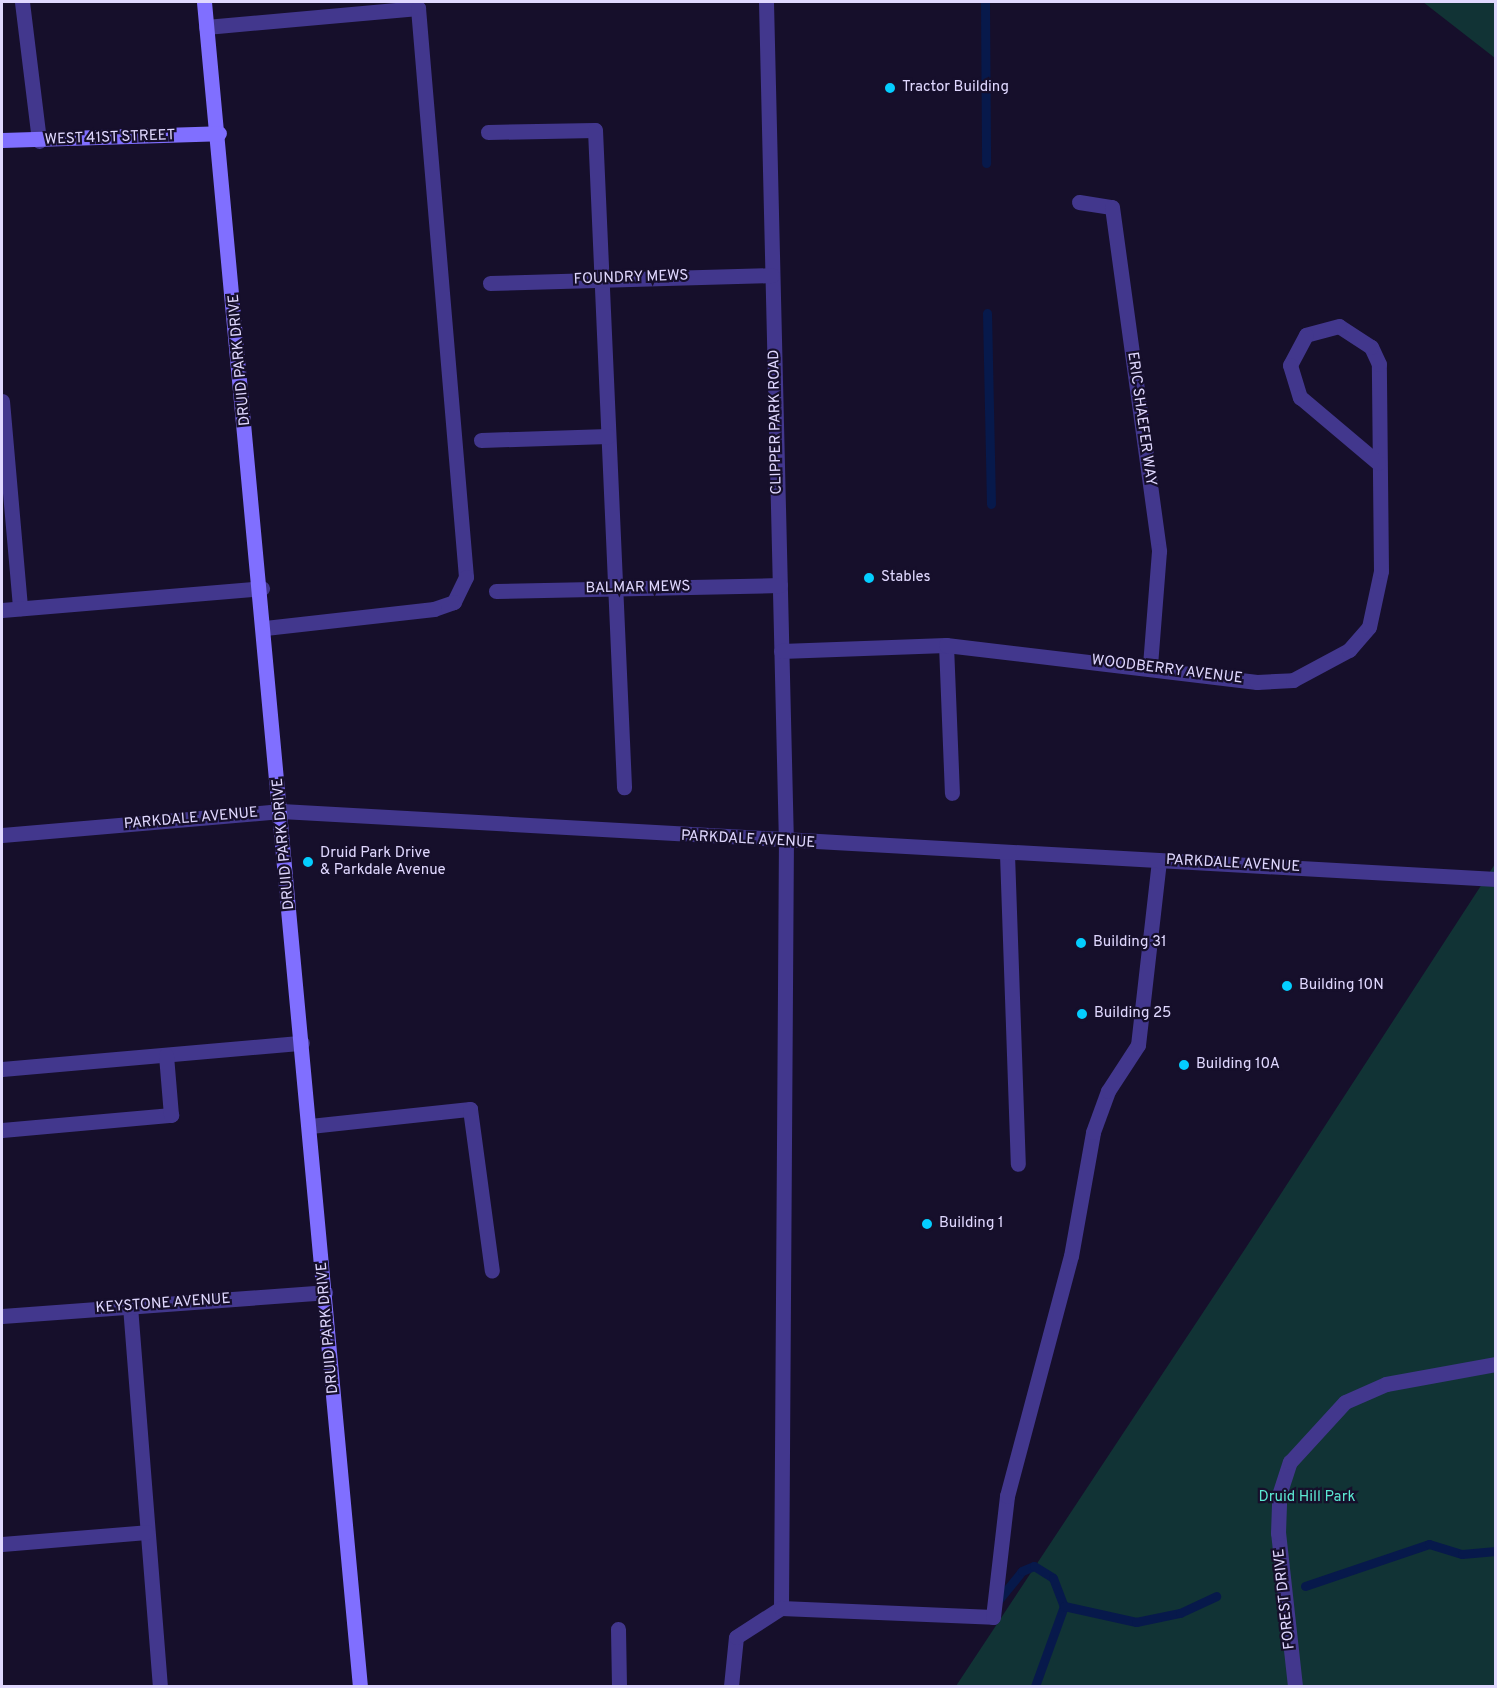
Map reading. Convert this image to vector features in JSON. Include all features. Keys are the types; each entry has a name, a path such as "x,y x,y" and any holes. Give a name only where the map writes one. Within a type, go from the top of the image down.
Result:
{"main road":[{"name":"DRUID PARK DRIVE","path":"204,2 219,133 262,588 360,1686"},
{"name":"WEST 41ST STREET","path":"2,140 39,141 219,133"}],"street":[{"path":"21,2 39,141"},
{"name":"CLIPPER PARK ROAD","path":"766,2 786,842 781,1608"},
{"path":"206,27 418,9 466,577 454,602 434,609 265,628"},
{"path":"488,132 595,130 624,787"},
{"name":"ERIC SHAEFER WAY","path":"1078,202 1112,207 1160,560 1150,666"},
{"name":"FOUNDRY MEWS","path":"490,283 772,274"},
{"name":"WOODBERRY AVENUE","path":"781,651 946,645 1150,666 1257,682 1293,680 1349,650 1369,627 1379,597 1379,364 1371,347 1339,326 1306,335 1290,365 1300,397 1378,463"},
{"path":"2,401 20,608"},
{"path":"481,440 608,436"},
{"name":"BALMAR MEWS","path":"496,591 780,585"},
{"path":"2,610 262,588"},
{"path":"946,645 952,793"},
{"name":"PARKDALE AVENUE","path":"2,835 281,811 786,842 1496,879"},
{"path":"1007,854 1018,1164"},
{"path":"731,1686 736,1637 781,1608 993,1617 1007,1496 1071,1256 1093,1132 1108,1091 1138,1046 1159,860"},
{"path":"2,1069 302,1042"},
{"path":"2,1130 171,1115 166,1055"},
{"path":"310,1126 470,1109 492,1271"},
{"name":"KEYSTONE AVENUE","path":"2,1316 325,1292"},
{"path":"130,1306 160,1686"},
{"name":"FOREST DRIVE","path":"1295,1686 1278,1533 1279,1495 1290,1462 1345,1402 1386,1384 1496,1364"},
{"path":"2,1544 147,1532"},
{"path":"618,1629 619,1686"}],"green space":[{"path":"1423,2 1495,2 1495,58"},
{"name":"Druid Hill Park","path":"1495,864 1495,1686 956,1686 1245,1249"}],"waterway":[{"path":"985,2 986,163"},
{"path":"987,313 991,504"},
{"path":"1305,1586 1429,1544 1462,1554 1496,1551"},
{"path":"996,1603 1022,1571 1034,1566 1053,1578 1064,1606 1035,1686"},
{"path":"1064,1606 1136,1622 1180,1613 1216,1596"}],"place":[{"name":"Tractor Building","path":"890,88"},
{"name":"Stables","path":"869,578"},
{"name":"Druid Park Drive & Parkdale Avenue","path":"308,862"},
{"name":"Building 31","path":"1081,943"},
{"name":"Building 10N","path":"1287,986"},
{"name":"Building 25","path":"1082,1014"},
{"name":"Building 10A","path":"1184,1065"},
{"name":"Building 1","path":"927,1224"}]}
